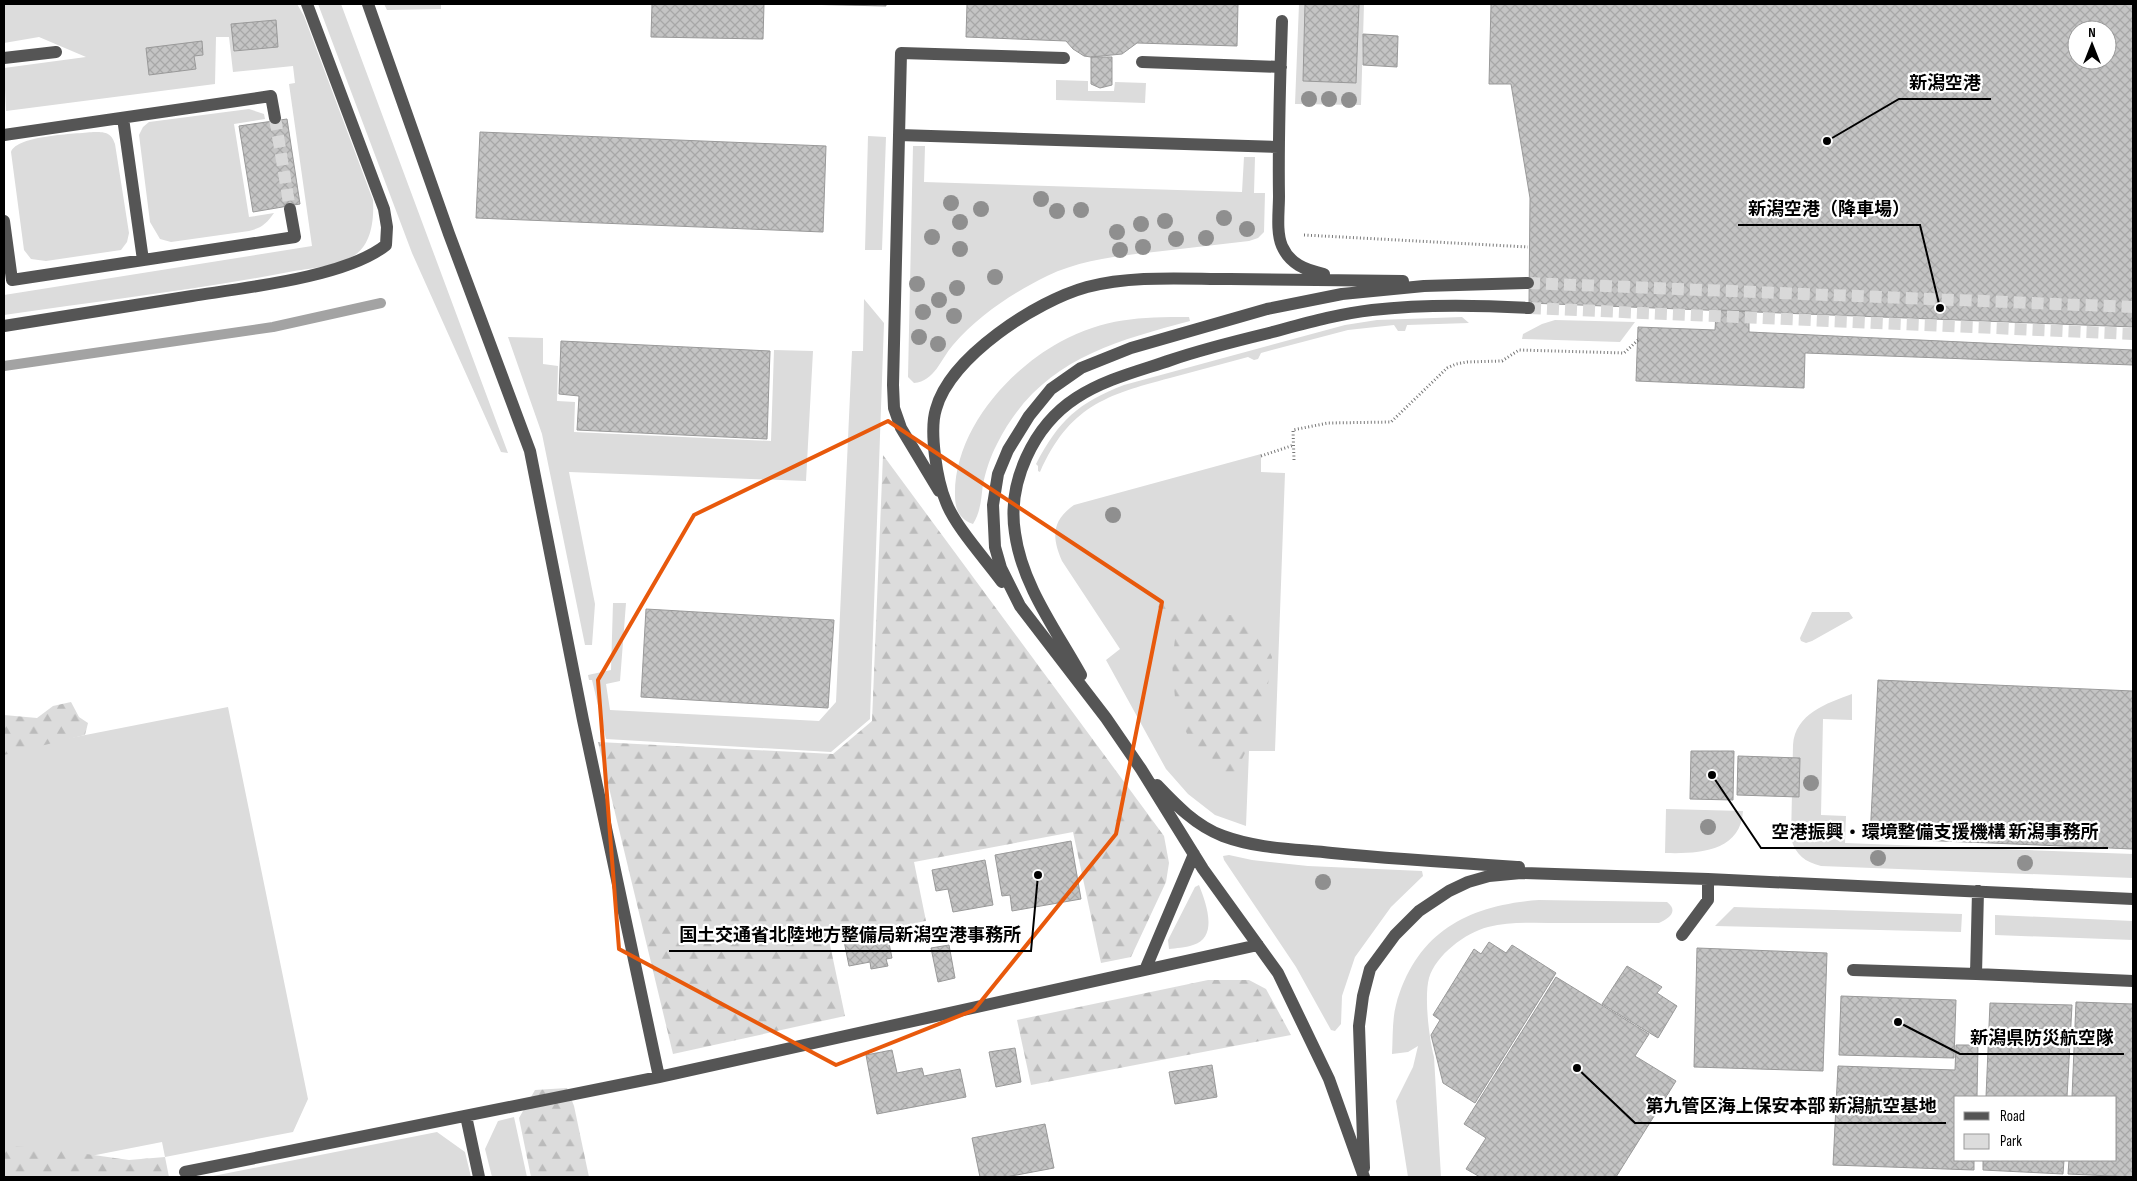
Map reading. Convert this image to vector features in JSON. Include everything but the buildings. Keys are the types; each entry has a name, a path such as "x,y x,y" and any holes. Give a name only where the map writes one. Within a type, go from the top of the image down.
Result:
{"street":[{"path":"4,326 282,281 336,269 366,258 386,246 387,227 384,209 307,4"},
{"path":"368,4 530,451 583,720 659,1077"},
{"path":"1282,21 1278,147 1279,229 1281,245 1293,263 1308,271 1353,280"},
{"path":"4,58 56,52"},
{"path":"1064,58 901,53 894,408 901,428 957,521 1106,718 1141,769 1194,854 1278,973 1329,1079 1364,1177"},
{"path":"1142,62 1280,67"},
{"path":"4,135 271,96 275,118"},
{"path":"123,118 143,260"},
{"path":"899,135 1278,147"},
{"path":"4,221 12,280 295,237 290,210"},
{"path":"946,502 934,455 935,409 942,394 966,361 1004,329 1033,310 1086,288 1155,279 1528,283 1424,286 1342,294 1266,309 1191,330 1131,348 1081,368 1051,390 1029,416 1008,450 998,474 993,505 996,547 1001,568 1020,606"},
{"path":"1106,718 1035,595 1022,566 1014,532 1014,504 1018,477 1030,447 1056,414 1076,398 1108,381 1194,352 1341,315 1374,310 1474,305 1529,308"},
{"path":"1141,769 1199,824 1222,835 1248,843 1365,856 1661,878"},
{"path":"1146,970 1194,854"},
{"path":"1364,1177 1360,1026 1363,996 1370,969 1395,935 1413,917 1449,891 1468,882 1489,876 1521,873 1708,879 2133,898"},
{"path":"1682,934 1708,900 1708,879"},
{"path":"1976,974 1978,891"},
{"path":"184,1172 659,1077 1258,945"},
{"path":"1853,970 2133,981"},
{"path":"466,1116 479,1177"}],"path":[{"path":"1300,233 1307,236 1528,247"},
{"path":"1294,460 1293,430 1328,423 1391,422 1447,368 1456,364 1502,361 1519,350 1624,353 1638,340"},
{"path":"1261,456 1294,445"}],"highlighted area":[{"path":"888,421 1162,602 1116,834 974,1010 836,1065 619,949 598,680 694,515"}],"green space":[{"path":"4,4 297,4 304,16 373,200 371,230 361,250 348,259 323,266 183,290 4,315 4,295 312,246 289,84 295,83 293,66 233,72 229,37 216,37 215,84 6,111 4,68 86,57 39,37 4,43"},
{"path":"318,4 341,4 508,453 501,452 412,253"},
{"path":"384,4 441,4 441,9 387,10"},
{"path":"1299,4 1306,4 1303,80 1356,82 1359,4 1364,4 1361,105 1295,104"},
{"path":"1056,80 1088,81 1088,91 1114,91 1115,82 1146,83 1145,103 1056,100"},
{"path":"249,109 264,114 265,119 234,124 249,217 274,213 264,225 249,231 171,242 160,239 150,222 139,135 143,127 149,122"},
{"path":"93,132 109,135 115,144 129,233 127,242 121,250 46,261 31,259 24,250 11,152 16,146 35,139"},
{"path":"868,136 886,137 882,250 865,250"},
{"path":"913,146 925,146 924,182 1242,192 1244,157 1255,157 1254,193 1265,193 1264,232 1258,238 1249,241 1113,257 1086,262 1047,276 996,306 963,334 932,374 914,383 908,377"},
{"path":"864,299 884,323 870,719 831,752 606,739 592,680 589,680 588,675 611,670 613,603 626,603 620,681 606,684 610,710 819,721 836,702 852,351 863,351"},
{"path":"1189,317 1190,321 1131,338 1078,360 1054,375 1033,393 1014,416 988,464 976,519 973,524 961,516 957,509 955,495 957,472 964,449 974,427 987,406 1021,369 1040,354 1060,342 1092,328 1138,319"},
{"path":"1462,317 1469,323 1407,325 1405,331 1398,331 1394,325 1348,330 1261,353 1258,359 1254,360 1248,357 1126,391 1108,398 1077,418 1063,432 1040,472 1038,471 1036,464 1044,449 1071,415 1094,399 1124,385 1345,325 1377,320"},
{"path":"1555,320 1635,322 1620,342 1522,339 1523,334 1542,324"},
{"path":"508,337 543,338 543,364 558,366 557,401 575,402 574,432 771,441 774,350 813,351 806,481 569,472 595,604 592,645 585,645 542,434"},
{"path":"1261,454 1261,472 1285,473 1275,751 1249,751 1246,826 1215,815 1188,794 1166,769 1106,660 1120,649 1062,561 1055,537 1057,524 1061,517 1074,505"},
{"path":"883,455 1164,836 1169,863 1166,882 1131,957 1101,963 1073,832 914,862 926,921 829,940 845,1016 673,1054 598,742 833,754 872,721"},
{"path":"1173,598 1193,620 1200,602 1216,615 1233,615 1260,632 1272,657 1262,725 1251,741 1235,773 1224,781 1211,772 1213,759 1192,745 1176,709 1172,664 1175,639 1154,599"},
{"path":"1812,612 1849,612 1853,618 1806,643 1801,641 1800,638"},
{"path":"1852,694 1852,720 1823,719 1821,815 1846,816 1845,843 2133,854 2133,878 1821,866 1806,860 1798,854 1791,839 1793,745 1795,734 1800,725 1814,711"},
{"path":"71,702 79,717 88,723 85,735 4,755 4,715 37,718 53,706"},
{"path":"228,707 308,1099 293,1132 165,1157 162,1142 4,1173 4,751"},
{"path":"1666,809 1743,811 1740,825 1726,843 1703,851 1665,853"},
{"path":"1229,855 1252,860 1308,866 1422,871 1423,876 1391,907 1355,957 1342,996 1341,1024 1335,1031 1331,1030 1296,967 1224,860 1223,856"},
{"path":"1199,885 1207,910 1208,927 1206,935 1201,941 1193,945 1169,949 1168,940 1195,887"},
{"path":"1539,900 1667,902 1671,905 1672,912 1669,917 1659,923 1526,923 1497,925 1470,934 1445,953 1438,961 1429,978 1427,996 1430,1039 1434,1057 1441,1177 1408,1177 1396,1101 1413,1067 1418,1046 1408,1052 1392,1054 1393,1023 1396,1005 1405,980 1417,958 1431,941 1448,927 1468,916 1490,908"},
{"path":"1734,907 1962,914 1961,932 1715,926"},
{"path":"1995,915 2133,921 2133,940 1995,935"},
{"path":"1208,980 1249,980 1266,989 1291,1035 1031,1085 1017,1020"},
{"path":"567,1088 574,1106 589,1177 531,1177 519,1118 535,1090"},
{"path":"514,1117 527,1177 492,1177 485,1149 498,1121"},
{"path":"437,1132 465,1152 471,1177 208,1177"},
{"path":"4,1145 129,1160 165,1157 169,1177 4,1177"}],"waterway":[{"path":"4,366 273,327 381,303"}],"tunnel":[{"path":"275,118 290,209"},
{"path":"1528,283 2133,307"},
{"path":"1529,308 2133,334"}],"place":[{"name":"新潟空港","path":"1827,141"},
{"name":"新潟空港（降車場）","path":"1940,308"},
{"name":"空港振興・環境整備支援機構 新潟事務所","path":"1712,775"},
{"name":"国土交通省北陸地方整備局新潟空港事務所","path":"1038,875"},
{"name":"新潟県防災航空隊","path":"1898,1022"},
{"name":"第九管区海上保安本部 新潟航空基地","path":"1577,1068"}]}
